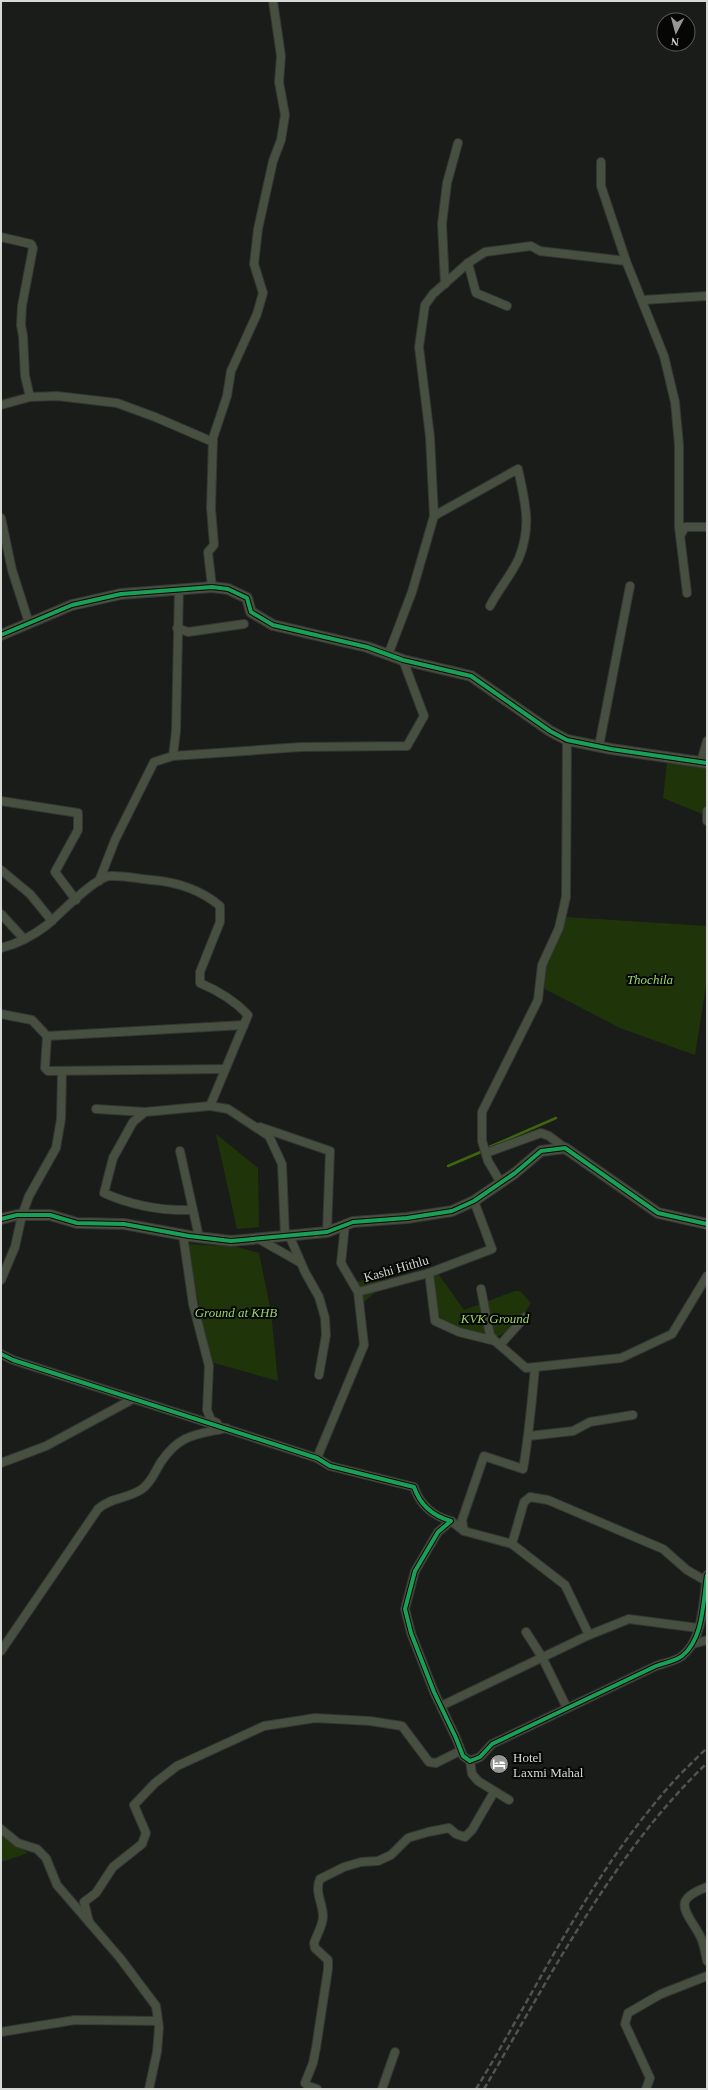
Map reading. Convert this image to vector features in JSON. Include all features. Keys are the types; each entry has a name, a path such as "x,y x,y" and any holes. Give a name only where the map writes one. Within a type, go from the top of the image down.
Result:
{"street":[{"path":"212,587 208,552 214,545 211,508 213,442 227,396 232,370 257,314 263,294 254,264 258,229 273,161 281,140 285,115 279,82 281,56 273,1"},
{"path":"445,284 442,224 447,183 458,143"},
{"path":"601,162 601,186 626,261 643,300 664,356 675,402 679,445 678,501 680,536 687,593"},
{"path":"1,237 31,244 33,248 20,325 23,336 25,376 30,397"},
{"path":"388,655 412,592 434,516 430,437 419,347 425,305 468,263 484,252 531,246 540,251 626,261"},
{"path":"468,263 476,293 507,306"},
{"path":"643,300 707,296"},
{"path":"1,405 30,397 57,396 117,403 155,417 213,442"},
{"path":"434,516 518,470 527,514 525,536 518,559 490,606"},
{"path":"1,518 12,570 29,623"},
{"path":"680,536 685,527 707,527"},
{"path":"599,746 630,586"},
{"path":"1,634 79,603 121,594 212,587 235,591 247,598 251,612 273,626 367,647 403,660 471,676 550,731 567,740 704,762 707,741"},
{"path":"172,756 176,731 179,589"},
{"path":"177,628 188,632 244,624"},
{"path":"100,881 115,840 154,762 172,756 301,747 407,746 424,716 403,660"},
{"path":"501,1183 483,1144 482,1112 538,1000 542,965 559,928 566,897 567,740"},
{"path":"1,801 78,813 78,830 55,872 76,900"},
{"path":"707,811 707,821"},
{"path":"1,870 30,894 52,920"},
{"path":"1,948 12,945 24,939 52,920 108,876 163,881 187,887 212,900 220,906 220,922 200,972 200,983 216,990 237,1003 248,1015 210,1106"},
{"path":"1,914 24,939"},
{"path":"1,1014 32,1020 47,1036 45,1069 62,1072 225,1069"},
{"path":"47,1036 244,1025"},
{"path":"1,1280 15,1247 22,1215 29,1196 56,1148 61,1119 62,1072"},
{"path":"96,1109 145,1112 210,1106 228,1109 269,1136 282,1164 287,1235 319,1297 325,1318 326,1335 318,1375"},
{"path":"145,1112 133,1122 113,1158 104,1193 127,1203 172,1211 193,1210"},
{"path":"250,1124 330,1151 327,1232"},
{"path":"486,1153 541,1133 549,1136 658,1213 707,1224"},
{"path":"1,1219 17,1215 50,1215 77,1223 124,1224 183,1235 231,1241 327,1232 353,1222 407,1218 452,1211 474,1201 501,1183 540,1152 565,1148"},
{"path":"180,1151 199,1237"},
{"name":"Kashi Hithlu","path":"317,1458 364,1345 358,1292 429,1272 492,1249 474,1201"},
{"path":"345,1225 341,1263 358,1292"},
{"path":"183,1235 193,1304 209,1366 207,1410 211,1420 227,1428"},
{"path":"257,1238 301,1263"},
{"path":"429,1272 435,1321 459,1332 497,1343"},
{"path":"481,1289 490,1335 526,1368 621,1358 672,1334 707,1276"},
{"path":"497,1343 525,1317"},
{"path":"1,1354 13,1360 317,1458 330,1466 414,1487 418,1498 438,1517 451,1520 464,1531 512,1544 565,1585 588,1635"},
{"path":"464,1531 462,1520 484,1456 523,1469 529,1436 528,1424 535,1367"},
{"path":"1,1462 46,1446 133,1399"},
{"path":"529,1436 573,1431 590,1422 633,1415"},
{"path":"1,1651 98,1509 106,1502 132,1495 143,1488 154,1476 161,1463 176,1443 190,1436 207,1422"},
{"path":"190,1436 227,1428"},
{"path":"470,1761 480,1757 492,1744 656,1666 682,1657 693,1644 698,1628 706,1578 687,1570 663,1549 548,1500 530,1497 524,1502 512,1544"},
{"path":"451,1520 438,1532 414,1571 405,1609 411,1633 460,1751 466,1759 470,1761 472,1774 494,1792 509,1800"},
{"path":"441,1706 588,1635 629,1619 698,1628"},
{"path":"526,1632 542,1657 567,1708"},
{"path":"693,1644 707,1640"},
{"path":"89,1922 84,1902 96,1893 113,1867 142,1844 146,1833 134,1805 155,1783 177,1766 219,1746 264,1726 315,1718 370,1721 402,1726 429,1762 436,1763 460,1751"},
{"path":"317,2089 308,2086 305,2082 313,2063 328,1969 328,1960 315,1948 314,1943 322,1925 323,1917 317,1888 320,1879 356,1864 378,1861 391,1855 408,1838 428,1832 449,1828 456,1834 465,1837 472,1830 494,1792"},
{"path":"1,1829 18,1843 37,1848 46,1858 57,1885 120,1958 156,2006 158,2021 157,2052 149,2089"},
{"path":"707,1887 690,1896 685,1903 684,1910 700,1935 707,1961"},
{"path":"646,2089 650,2078 625,2024 628,2013 661,1994 707,1976"},
{"path":"1,2032 75,2020 158,2021"},
{"path":"382,2089 395,2052"}],"green space":[{"path":"667,763 707,768 707,816 663,798"},
{"name":"Thochila","path":"565,917 707,926 707,979 695,1055 620,1028 545,989 544,973"},
{"path":"216,1134 258,1168 259,1227 237,1229"},
{"name":"Ground at KHB","path":"186,1244 237,1247 259,1253 271,1312 278,1381 211,1362"},
{"name":"KVK Ground","path":"437,1272 464,1310 515,1291 520,1291 531,1303 520,1319 510,1329 505,1333 493,1337 441,1322 430,1274"},
{"path":"380,1275 378,1290 363,1303 357,1282"},
{"path":"2,1835 28,1853 1,1862"}],"waterway":[{"path":"487,1148 556,1118"},
{"path":"448,1166 483,1151"}],"railway":[{"path":"476,2089 602,1875 657,1800 707,1748"},
{"path":"484,2089 559,1960 613,1876 642,1836 673,1798 707,1763"}],"cycle path":[{"path":"1,635 72,605 121,594 212,587 228,589 247,598 251,612 273,625 367,647 403,660 471,676 550,731 567,740 611,749 707,763"},
{"path":"1,1219 17,1215 50,1215 77,1223 124,1224 189,1236 231,1241 327,1232 353,1222 407,1218 452,1211 474,1201 515,1173 541,1151 565,1148 658,1213 707,1224"},
{"path":"1,1354 13,1360 317,1458 330,1466 414,1487 420,1499 428,1509 438,1516 451,1521 438,1532 415,1571 405,1609 411,1633 434,1692 463,1756 470,1761 480,1757 492,1744 656,1666 673,1661 682,1656 695,1640 699,1629 707,1575"}],"place":[{"name":"Hotel Laxmi Mahal","path":"499,1764"}]}
